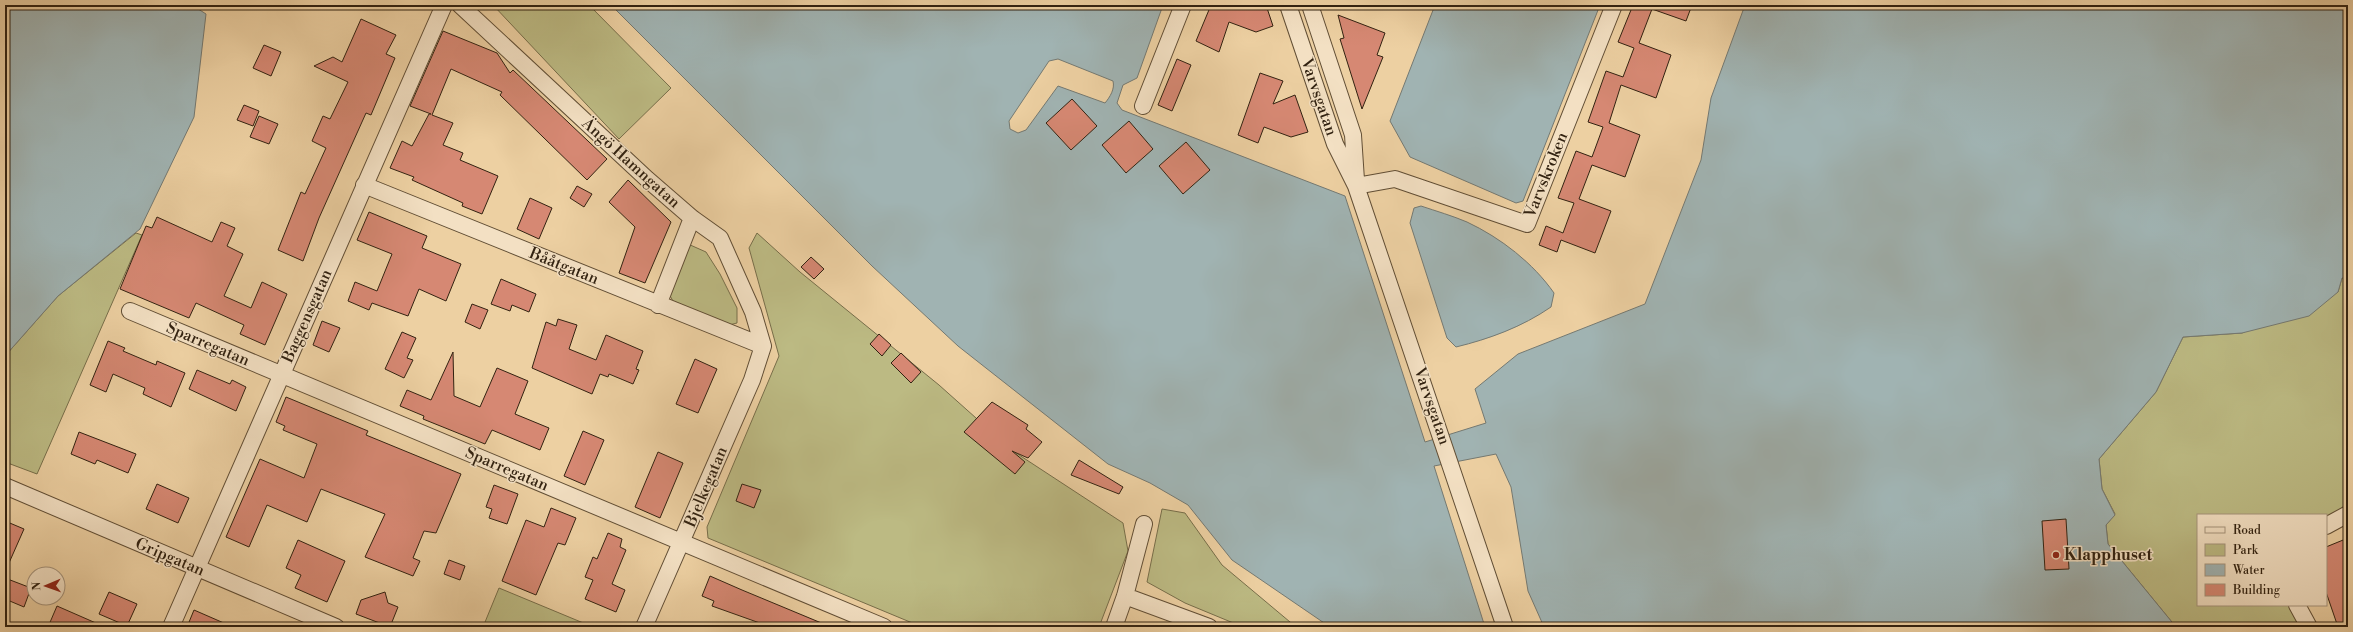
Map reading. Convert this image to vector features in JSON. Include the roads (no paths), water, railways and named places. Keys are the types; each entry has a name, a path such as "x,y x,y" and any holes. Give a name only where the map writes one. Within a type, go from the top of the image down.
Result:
{"street":[{"name":"Baggensgatan","path":"171,627 444,5"},
{"name":"Ängö Hamngatan","path":"460,5 692,218 720,238 753,312 763,346"},
{"path":"1143,106 1183,5"},
{"name":"Varvsgatan","path":"1288,5 1334,144 1356,186 1432,405 1505,627"},
{"name":"Varvsgatan","path":"1310,5 1353,135 1356,186"},
{"name":"Varvskroken","path":"1356,186 1395,179 1527,224 1614,5"},
{"name":"Bååtgatan","path":"364,185 658,305 763,346"},
{"path":"658,305 692,218"},
{"name":"Sparregatan","path":"130,311 884,627"},
{"name":"Bjelkegatan","path":"644,627 752,380 763,346"},
{"name":"Gripgatan","path":"5,486 336,627"},
{"path":"2327,525 2348,514"},
{"path":"1114,627 1125,596 1144,524"},
{"path":"1125,596 1209,627"},
{"path":"2298,606 2309,627"}],"water":[{"path":"5,5 192,5 206,14 194,117 140,229 58,296 5,356"},
{"path":"611,5 1163,5 1137,78 1123,85 1117,103 1122,110 1345,196 1425,442 1486,423 1475,389 1518,354 1645,304 1701,160 1711,98 1745,5 2348,5 2348,278 2342,278 2338,292 2309,316 2242,333 2183,337 2156,392 2099,459 2102,489 2115,515 2106,525 2108,544 2176,627 1544,627 1528,591 1511,487 1496,454 1434,466 1485,627 1330,627 1232,560 1188,505 1150,483 1108,464 958,346 872,266","holes":["1058,59 1113,81 1113,90 1105,103 1058,86 1026,130 1018,133 1010,129 1009,121 1049,61"]},
{"path":"1435,5 1600,5 1523,201 1516,203 1410,157 1390,121"},
{"path":"1421,206 1480,228 1515,252 1546,282 1554,293 1551,307 1529,321 1505,332 1456,347 1447,338 1410,223 1414,208"}],"place":[{"name":"Klapphuset","path":"2056,555"}]}
